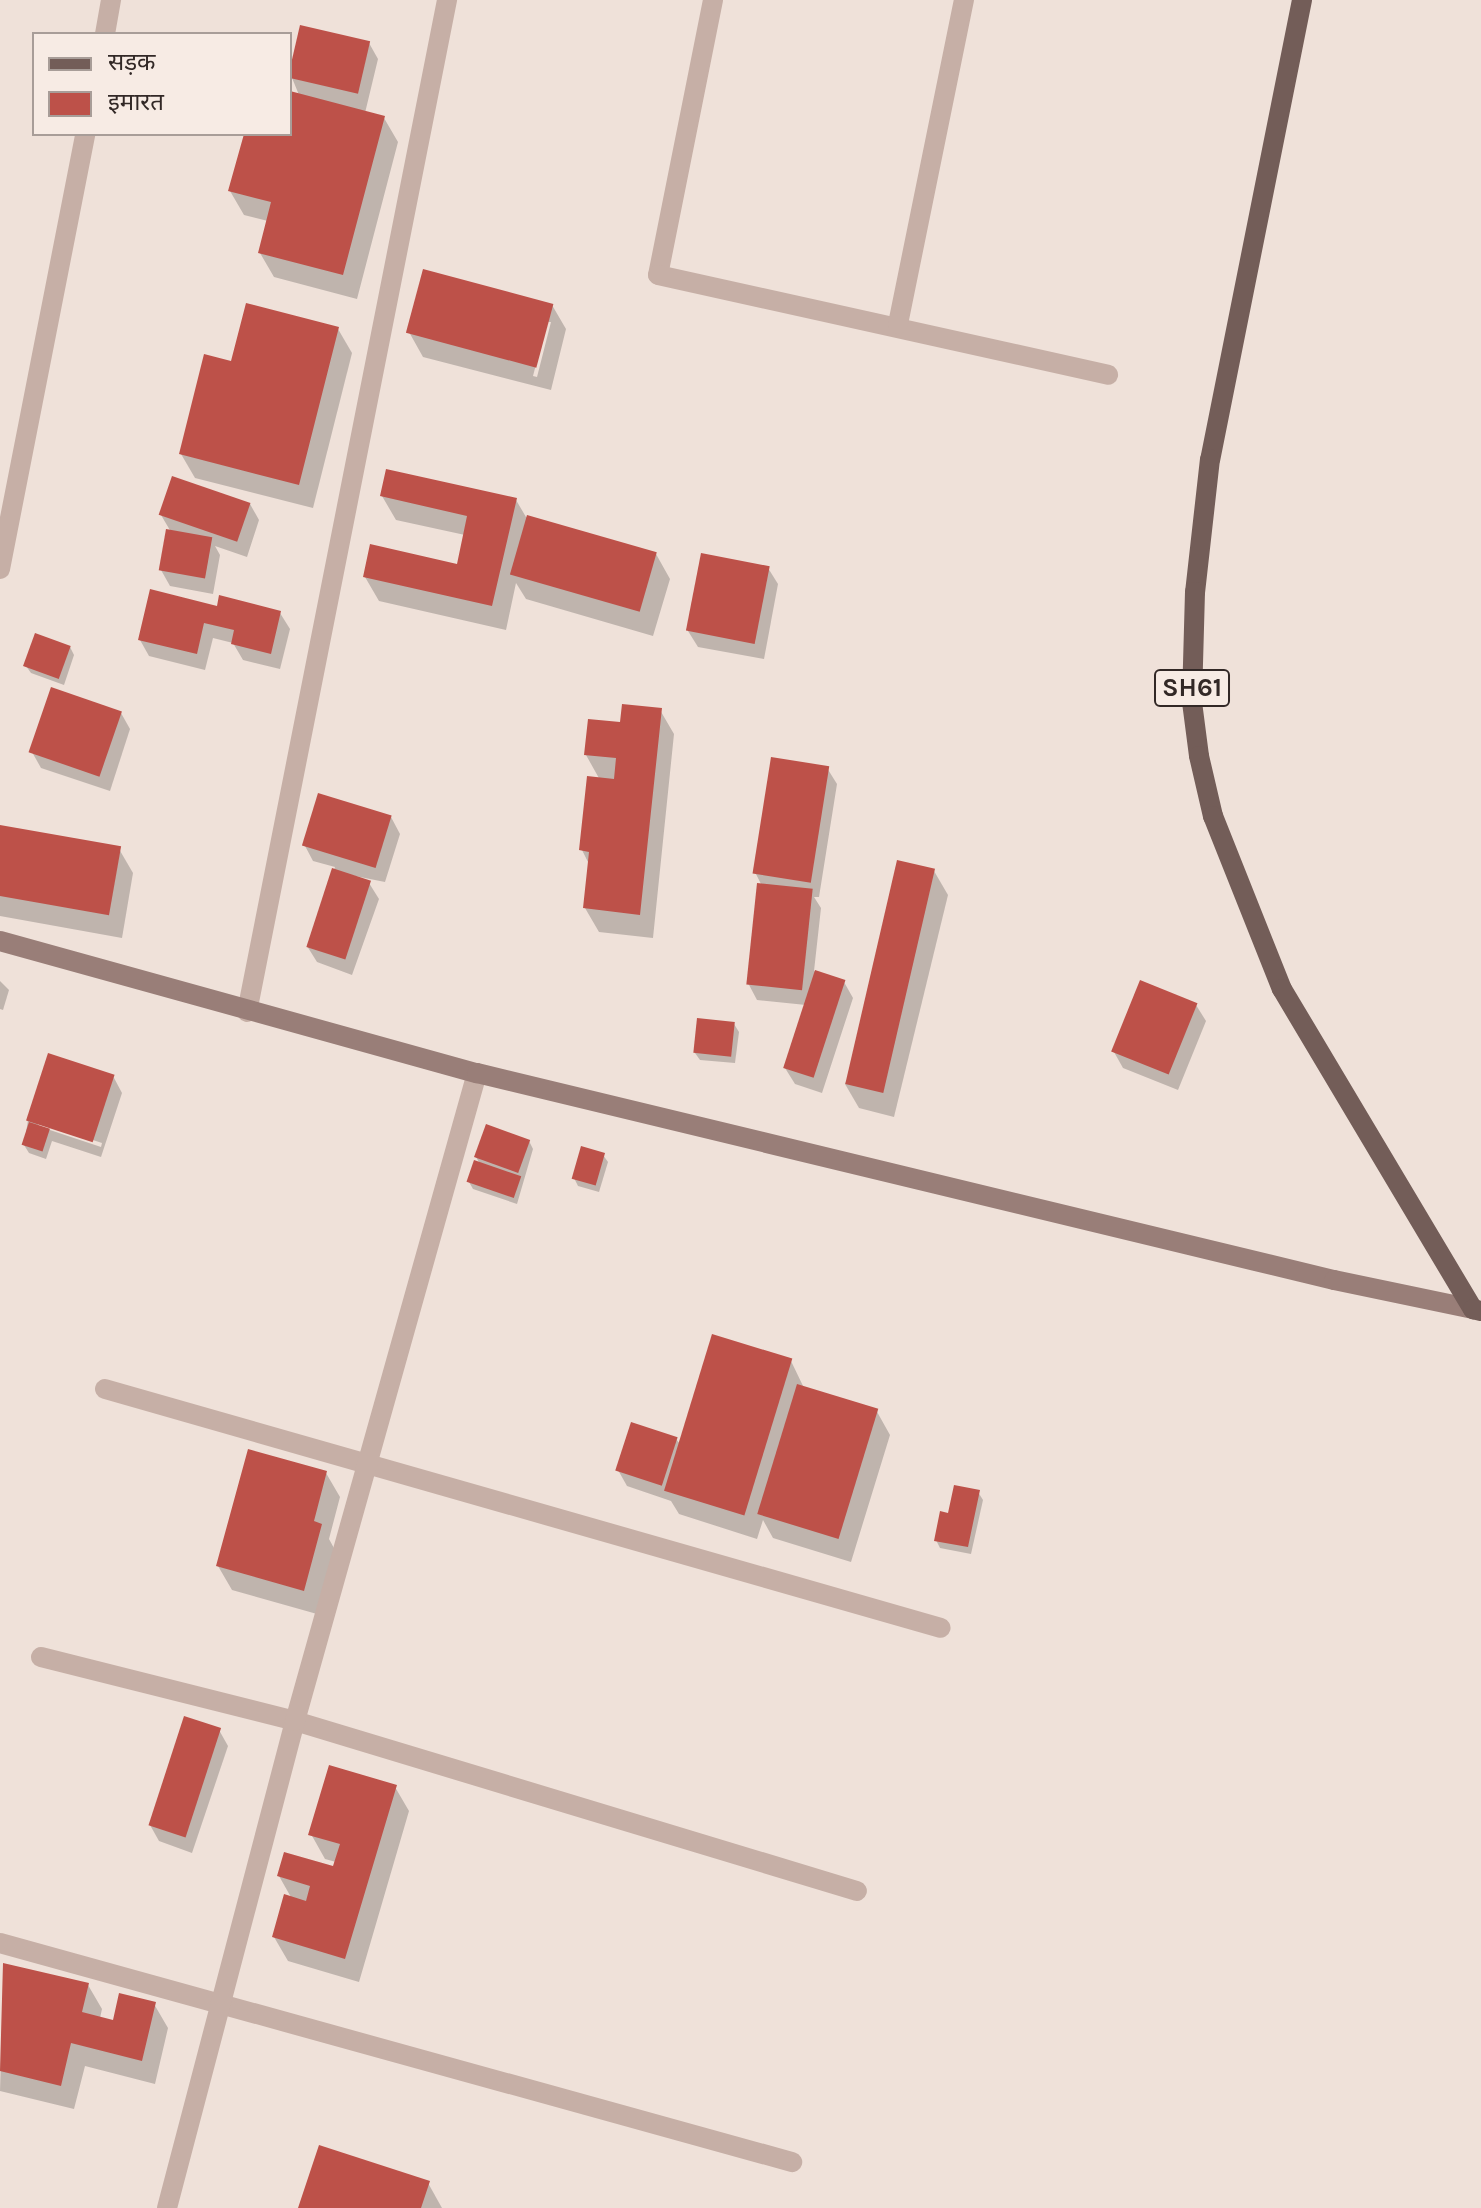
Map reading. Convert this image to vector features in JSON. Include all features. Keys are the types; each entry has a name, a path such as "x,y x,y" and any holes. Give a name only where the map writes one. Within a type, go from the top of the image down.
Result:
{"main road":[{"name":"SH61","path":"1302,0 1210,459 1195,592 1192,702 1199,756 1213,816 1282,989 1477,1310"},
{"path":"0,941 247,1012 477,1073 1334,1280 1477,1310"}],"street":[{"path":"105,32 111,0"},
{"path":"247,1012 447,0"},
{"path":"713,0 658,275 898,324 1108,375"},
{"path":"898,324 964,0"},
{"path":"0,569 85,136"},
{"path":"167,2208 295,1721 477,1073"},
{"path":"105,1389 941,1628"},
{"path":"41,1657 295,1721 857,1891"},
{"path":"0,1943 792,2162"}],"building":[{"path":"300,25 370,41 358,94 292,79 292,60"},
{"path":"292,92 385,116 343,275 258,253 271,202 228,191 243,136 292,136"},
{"path":"423,269 553,304 536,368 406,333"},
{"path":"246,303 339,327 299,485 179,454 204,354 231,361"},
{"path":"386,469 517,498 492,606 363,577 370,544 457,564 467,516 380,496"},
{"path":"172,476 250,503 237,542 159,515"},
{"path":"527,515 657,552 640,612 510,575"},
{"path":"166,529 212,537 205,579 159,570"},
{"path":"701,553 770,566 755,644 686,631"},
{"path":"150,589 217,606 219,595 281,611 271,654 231,644 234,630 204,623 197,654 138,640"},
{"path":"35,633 71,646 59,679 23,666"},
{"path":"51,687 122,711 99,777 29,752"},
{"path":"622,704 662,708 640,915 583,908 589,852 579,850 587,776 614,779 616,758 584,755 588,719 620,722"},
{"path":"771,757 829,766 811,883 753,874"},
{"path":"318,793 392,816 376,868 302,846"},
{"path":"0,825 121,846 109,915 0,896"},
{"path":"897,860 935,869 883,1093 845,1084"},
{"path":"332,868 371,881 345,960 306,947"},
{"path":"757,883 813,889 802,990 746,984"},
{"path":"815,970 845,980 814,1078 783,1068"},
{"path":"1140,980 1197,1003 1169,1075 1111,1051"},
{"path":"697,1018 735,1022 731,1057 693,1053"},
{"path":"48,1053 115,1075 93,1142 26,1121"},
{"path":"29,1122 50,1129 43,1152 22,1145"},
{"path":"486,1124 530,1140 518,1173 474,1157"},
{"path":"581,1146 605,1153 596,1186 572,1179"},
{"path":"474,1160 521,1176 514,1198 467,1182"},
{"path":"712,1334 792,1359 744,1515 664,1491"},
{"path":"797,1384 878,1409 839,1539 757,1514"},
{"path":"631,1422 678,1437 662,1486 615,1471"},
{"path":"248,1449 327,1471 314,1521 322,1524 304,1591 216,1566"},
{"path":"954,1485 980,1490 968,1547 934,1541 940,1511 948,1513"},
{"path":"184,1716 221,1728 186,1837 148,1825"},
{"path":"329,1765 397,1785 345,1959 272,1937 284,1894 306,1901 310,1886 277,1876 284,1852 333,1866 340,1844 308,1835"},
{"path":"3,1963 89,1983 82,2012 113,2020 119,1993 156,2002 142,2061 71,2043 61,2086 0,2071"},
{"path":"319,2145 430,2181 421,2208 298,2208"}]}
